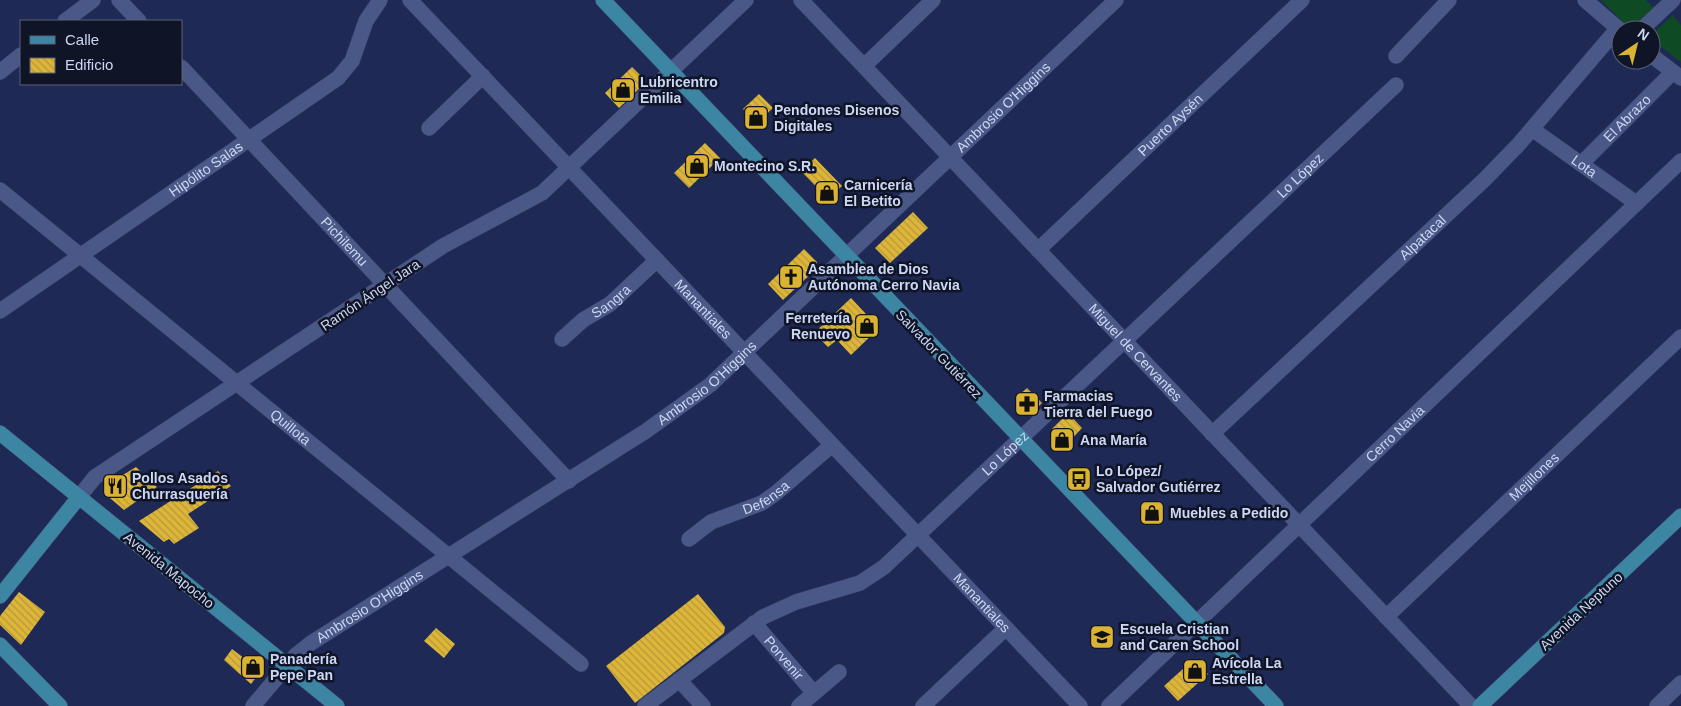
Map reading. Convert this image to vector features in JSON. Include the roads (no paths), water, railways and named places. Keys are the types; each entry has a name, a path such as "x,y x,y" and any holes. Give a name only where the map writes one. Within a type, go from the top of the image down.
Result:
{"main road":[{"name":"Salvador Gutiérrez","path":"603,0 1276,706"},
{"name":"Avenida Mapocho","path":"0,433 337,706"},
{"name":"Ramón Ángel Jara","path":"0,596 79,497"},
{"name":"Avenida Neptuno","path":"1480,706 1681,516"},
{"path":"0,645 60,706"}],"street":[{"path":"66,20 92,0"},
{"path":"119,0 137,20"},
{"name":"Hipólito Salas","path":"0,311 338,78 352,61 366,21 380,0"},
{"name":"Manantiales","path":"410,0 1080,706"},
{"name":"Ramón Ángel Jara","path":"79,497 95,477 385,285 467,232 534,199 570,168 746,0"},
{"name":"Miguel de Cervantes","path":"802,0 1470,706"},
{"path":"864,66 933,0"},
{"name":"Ambrosio O'Higgins","path":"253,706 287,665 311,643 569,481 692,399 745,353 1116,0"},
{"name":"Puerto Aysén","path":"1038,250 1302,0"},
{"path":"1396,56 1449,0"},
{"path":"1585,0 1611,23"},
{"path":"1651,20 1672,0"},
{"name":"Alpatacal","path":"1212,434 1484,180 1532,129 1611,39"},
{"path":"0,72 20,56"},
{"path":"1661,63 1677,75"},
{"name":"Pichilemu","path":"182,68 569,481"},
{"name":"El Abrazo","path":"1581,164 1677,75"},
{"path":"429,128 482,76"},
{"name":"Lo López","path":"645,706 754,623 790,604 860,583 884,567 1396,85"},
{"name":"Lota","path":"1532,129 1636,204"},
{"name":"Cerro Navia","path":"1108,706 1681,161"},
{"name":"Quillota","path":"0,190 581,664"},
{"name":"Sangra","path":"562,339 583,320 610,304 657,260"},
{"name":"Mejillones","path":"1386,617 1681,337"},
{"name":"Defensa","path":"689,538 711,522 762,503 832,445"},
{"name":"Porvenir","path":"754,623 814,693"},
{"path":"923,706 1006,628"},
{"path":"799,706 839,672"},
{"path":"679,680 702,706"},
{"path":"1657,706 1681,683"}],"place":[{"name":"Lubricentro Emilia","path":"623,90"},
{"name":"Pendones Disenos Digitales","path":"756,118"},
{"name":"Montecino S.R.","path":"697,166"},
{"name":"Carnicería El Betito","path":"827,193"},
{"name":"Asamblea de Dios Autónoma Cerro Navia","path":"791,277"},
{"name":"Ferretería Renuevo","path":"867,326"},
{"name":"Farmacias Tierra del Fuego","path":"1027,404"},
{"name":"Ana María","path":"1062,440"},
{"name":"Lo López/ Salvador Gutiérrez","path":"1079,479"},
{"name":"Pollos Asados Churrasquería","path":"115,486"},
{"name":"Muebles a Pedido","path":"1152,513"},
{"name":"Escuela Cristian and Caren School","path":"1102,637"},
{"name":"Panadería Pepe Pan","path":"253,667"},
{"name":"Avícola La Estrella","path":"1195,671"}]}
